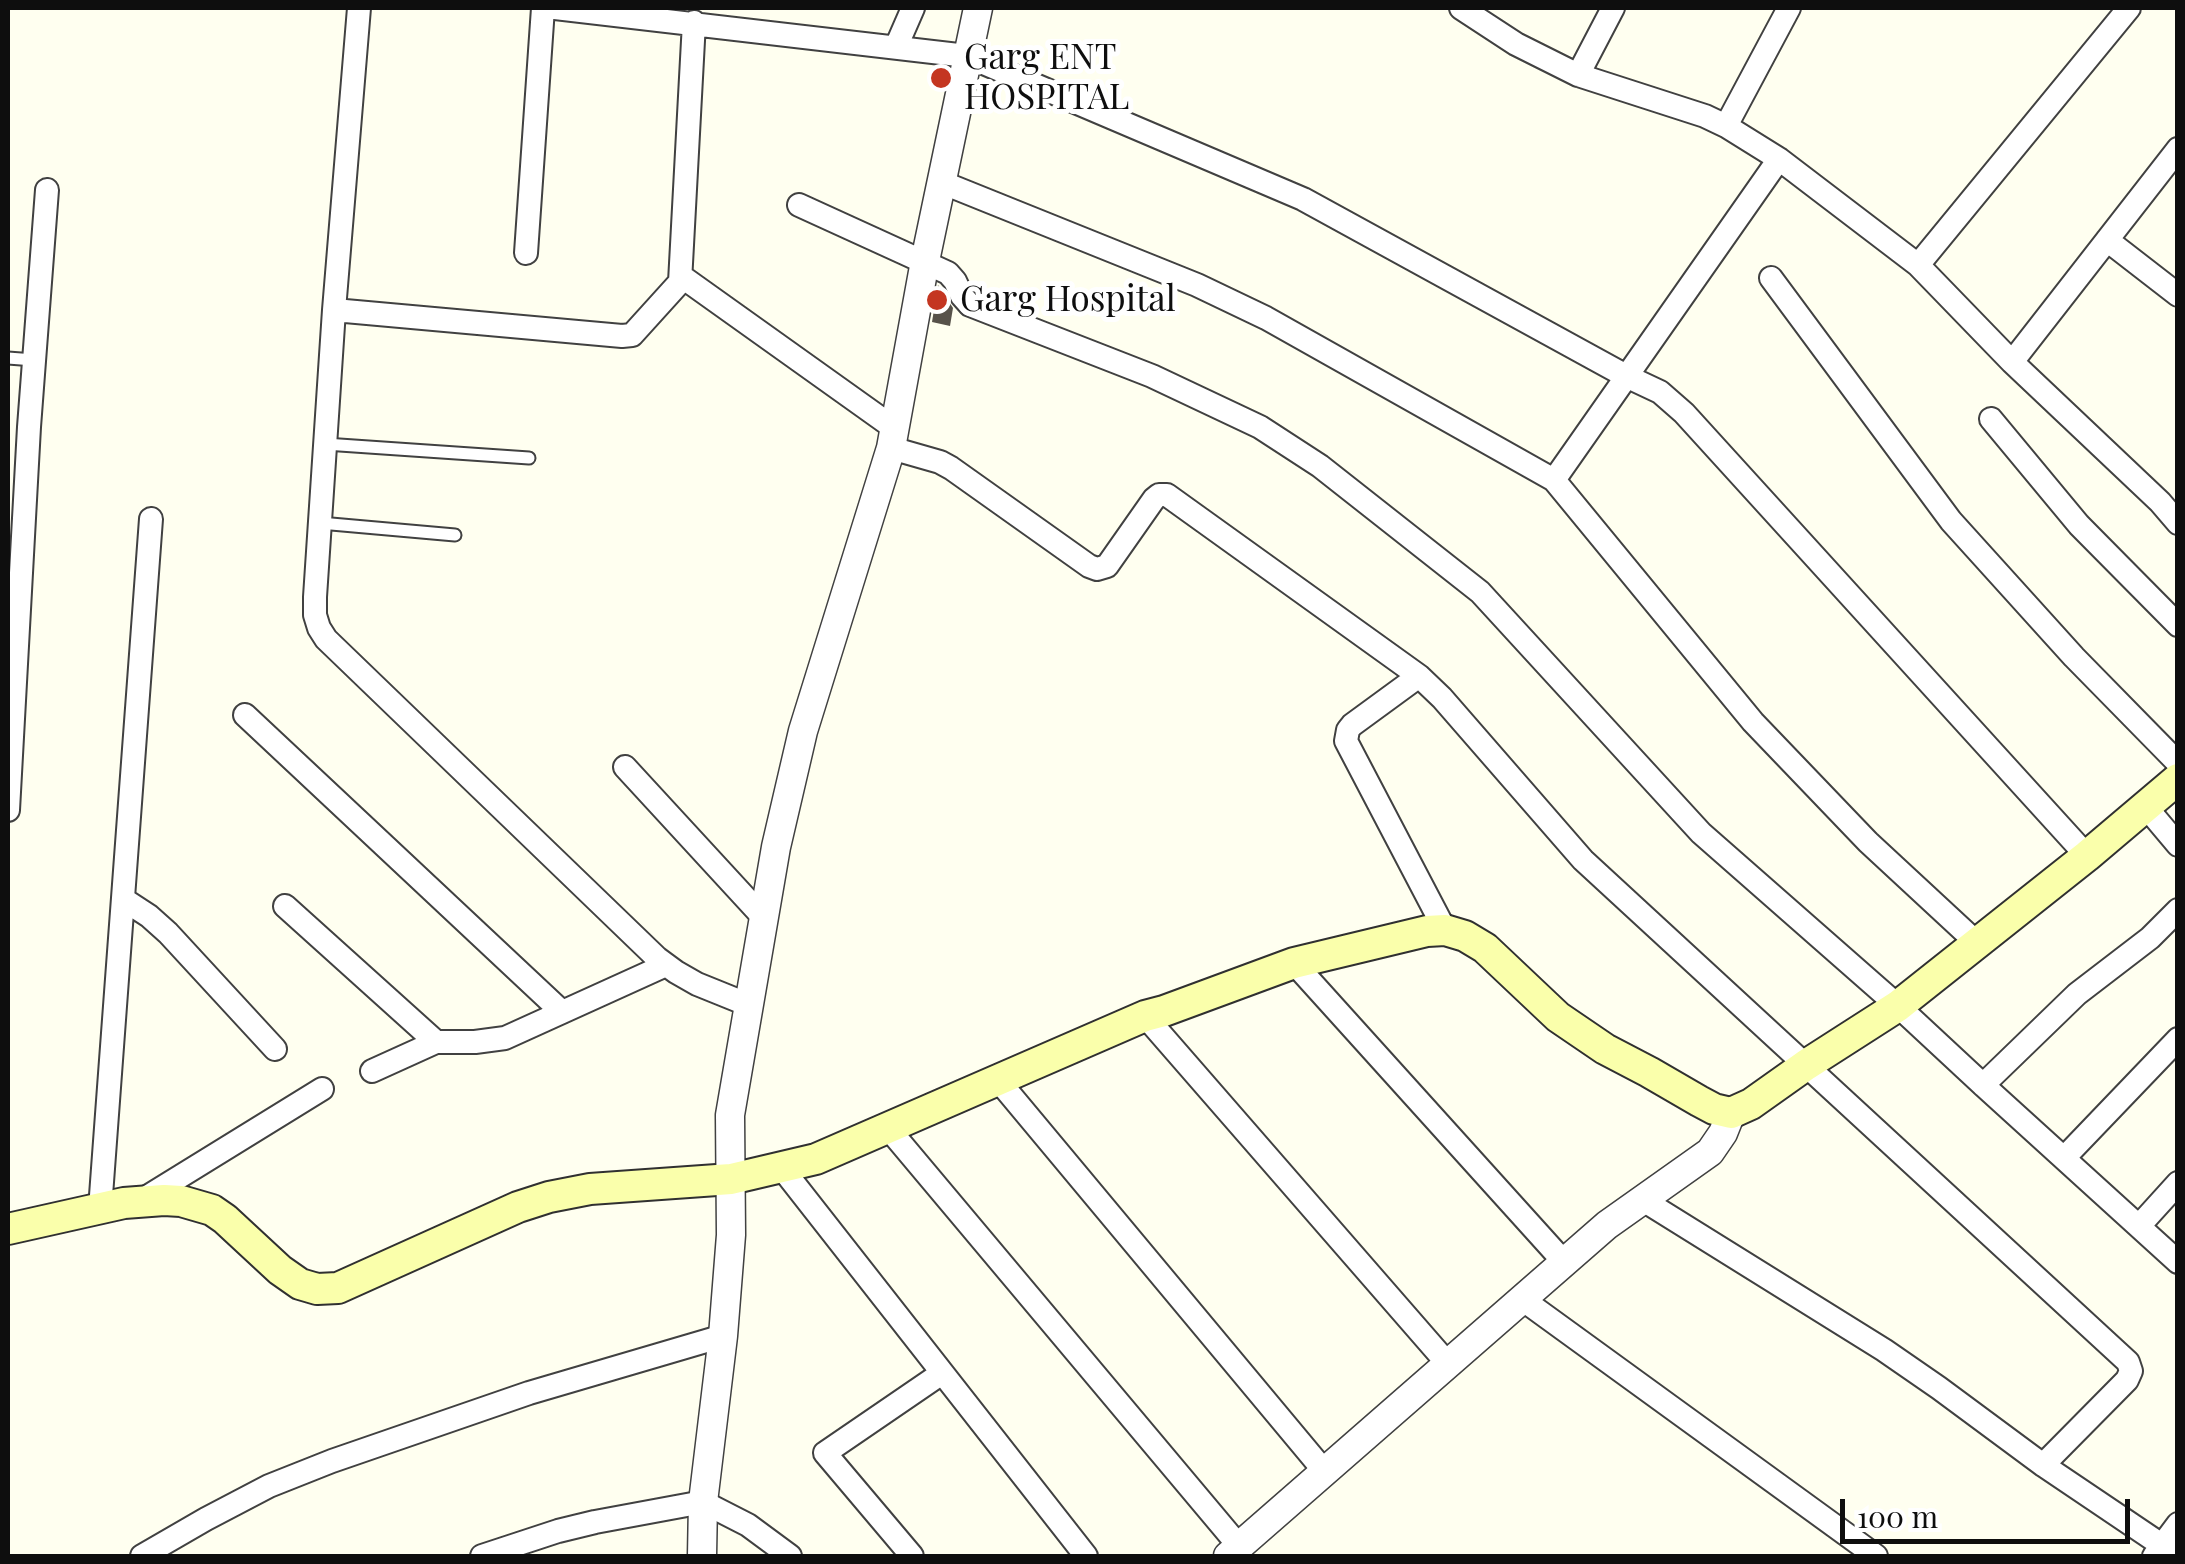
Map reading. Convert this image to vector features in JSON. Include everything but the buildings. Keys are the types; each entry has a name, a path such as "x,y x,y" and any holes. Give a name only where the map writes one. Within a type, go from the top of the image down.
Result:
{"main road":[{"path":"8,1229 140,1202 181,1202 212,1210 225,1218 300,1284 316,1289 338,1288 548,1197 590,1188 732,1179 816,1159 1144,1016 1294,963 1428,931 1445,930 1465,936 1485,948 1558,1017 1605,1050 1699,1101 1730,1112 1751,1104 1898,1006 2088,856 2178,779"}],"street":[{"path":"359,8 325,444 315,616 318,628 666,965 697,984 749,1005"},
{"path":"526,253 543,8"},
{"path":"555,8 967,56 1303,199 1660,392 2088,856"},
{"path":"896,48 914,8"},
{"path":"702,1556 703,1502 724,1336 731,1235 730,1116 764,918 803,732 892,438 978,8"},
{"path":"1462,8 1516,44 1578,75 1678,106 1726,126 1779,159 1918,265 2012,362 2169,495 2178,523"},
{"path":"1578,75 1613,8"},
{"path":"1726,126 1789,8"},
{"path":"1918,265 2129,8"},
{"path":"334,310 626,336 634,332 675,290 681,276 694,22"},
{"path":"2012,362 2178,149"},
{"path":"1554,480 1779,159"},
{"path":"941,182 1253,312 1554,480 1753,722 1868,842 1977,944"},
{"path":"8,810 18,426 34,360 47,190"},
{"path":"798,205 948,272 970,305 1152,376 1260,428 1320,466 1480,592 1701,833 1898,1006 2178,1262"},
{"path":"2107,240 2178,295"},
{"path":"681,276 892,438 951,468 1092,568 1106,566 1154,500 1167,495 1419,676 1583,860 2128,1362 2131,1371 2127,1380 2043,1465"},
{"path":"1771,278 1951,521 2178,764"},
{"path":"1991,419 2079,525 2178,625"},
{"path":"100,1209 151,519"},
{"path":"1419,676 1352,725 1346,741 1445,930"},
{"path":"245,715 562,1012"},
{"path":"625,767 764,918"},
{"path":"2146,807 2178,846"},
{"path":"123,900 168,933 275,1049"},
{"path":"285,906 436,1042"},
{"path":"1982,1086 2077,994 2150,938 2178,910"},
{"path":"1294,963 1564,1262"},
{"path":"372,1071 436,1042 505,1038 666,965"},
{"path":"1144,1016 1448,1364"},
{"path":"2064,1158 2178,1039"},
{"path":"998,1080 1325,1472"},
{"path":"140,1202 322,1088"},
{"path":"888,1128 1234,1551 1607,1225 1710,1152 1723,1134 1730,1112"},
{"path":"781,1168 1086,1556"},
{"path":"2138,1226 2178,1183"},
{"path":"1643,1200 1884,1350 2164,1553 2178,1524"},
{"path":"1522,1299 1876,1556"},
{"path":"142,1556 269,1486 332,1461 529,1393 724,1336"},
{"path":"912,1556 825,1453 942,1373"},
{"path":"482,1556 558,1531 703,1502 748,1525 790,1556"}],"lane":[{"path":"8,358 34,360"},
{"path":"325,444 530,458"},
{"path":"320,523 455,535"}],"place":[{"name":"Garg ENT HOSPITAL","path":"941,78"},
{"name":"Garg Hospital","path":"937,300"}]}
